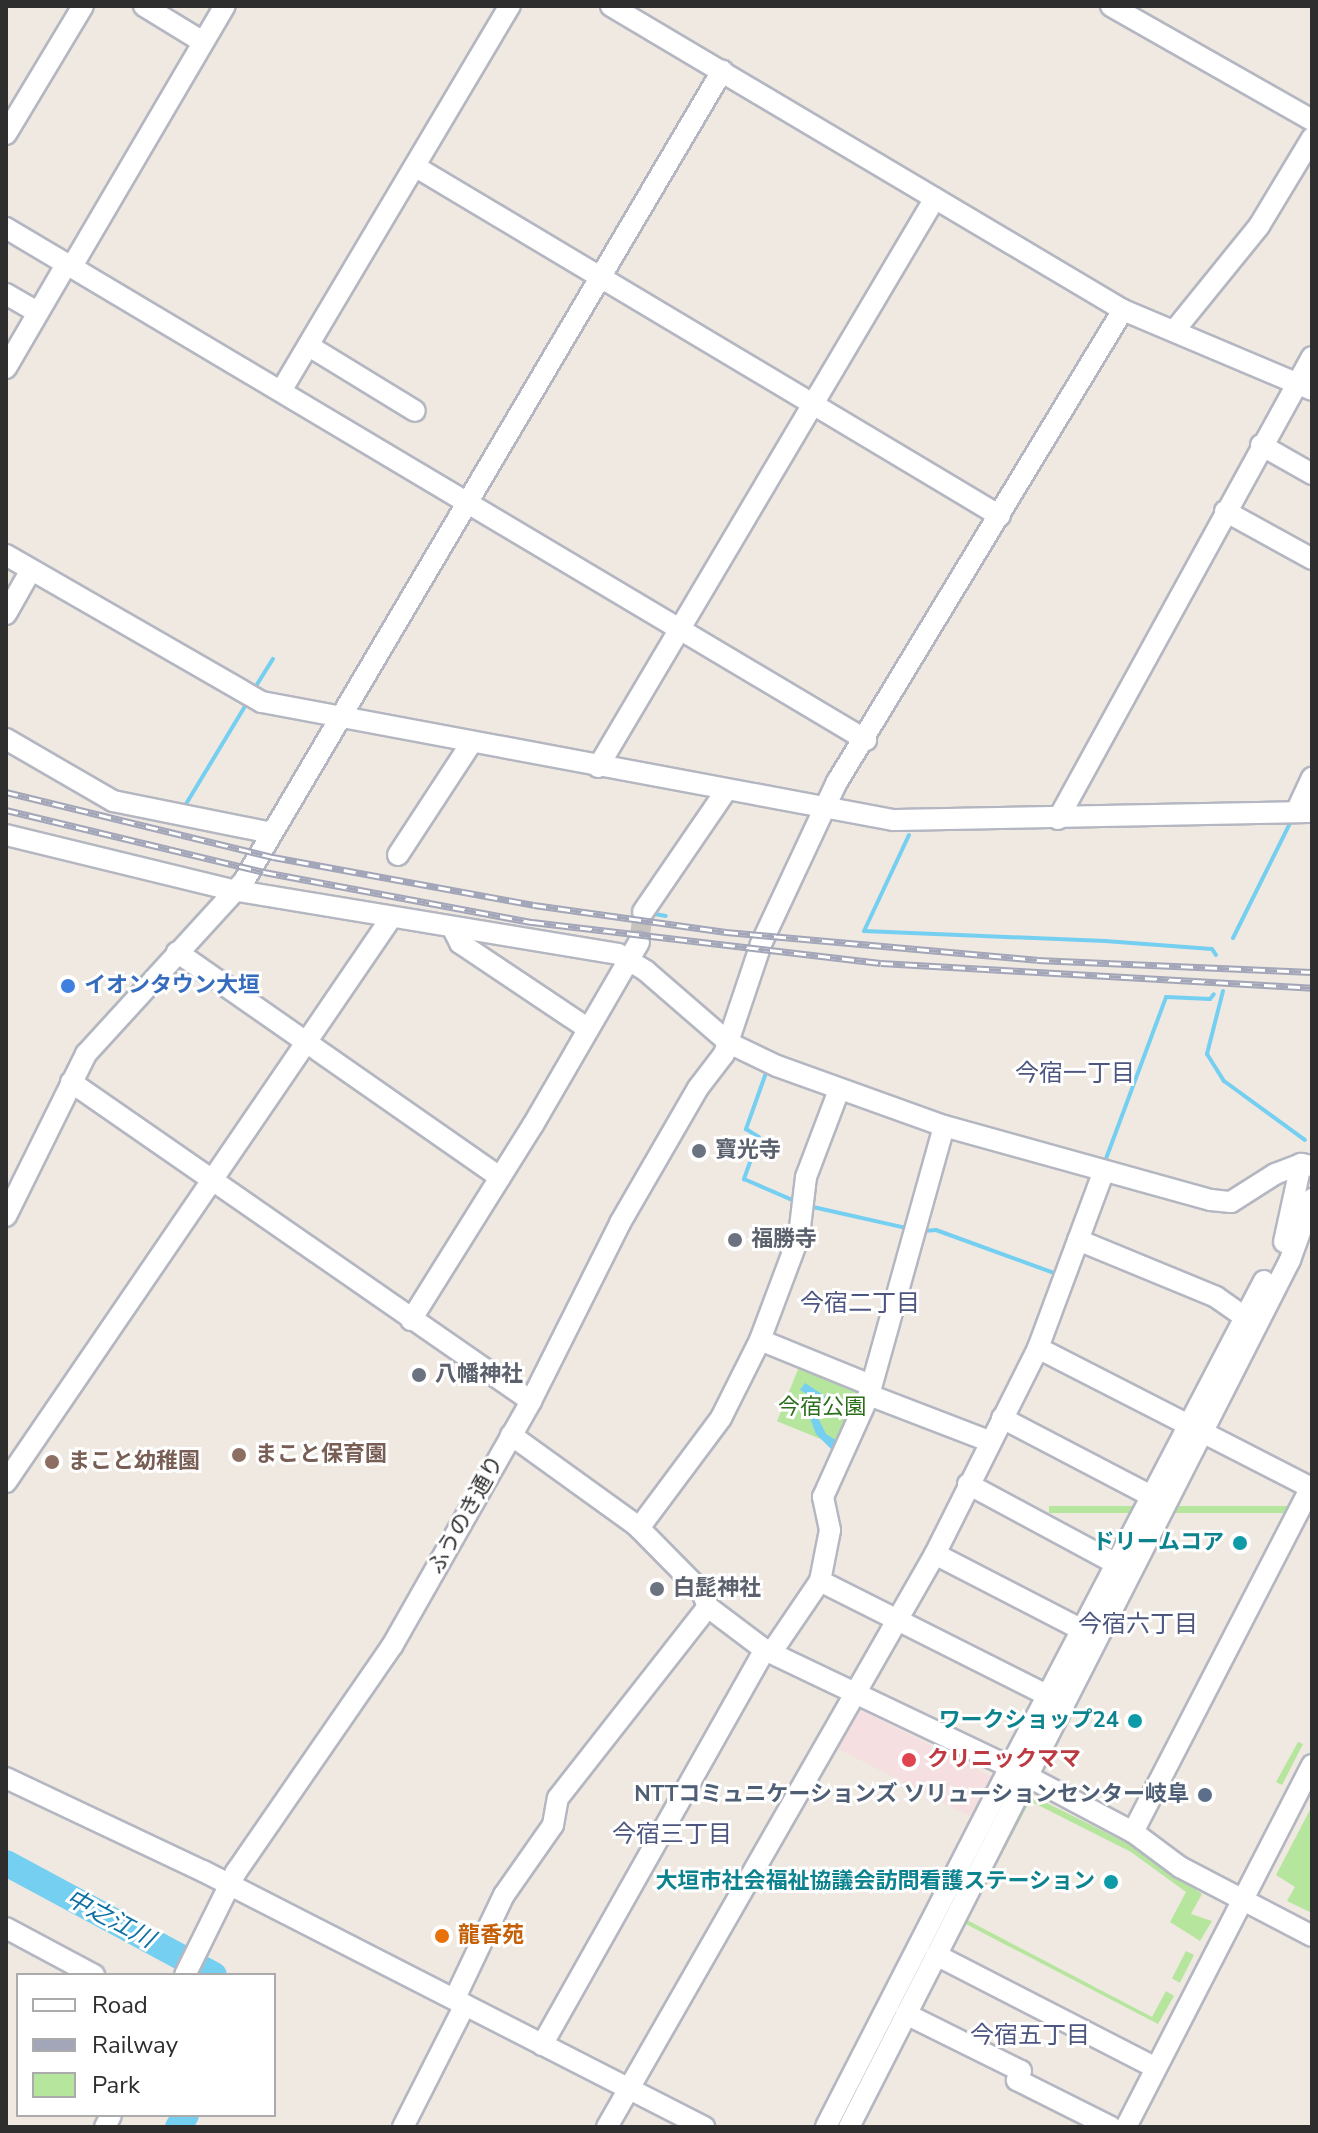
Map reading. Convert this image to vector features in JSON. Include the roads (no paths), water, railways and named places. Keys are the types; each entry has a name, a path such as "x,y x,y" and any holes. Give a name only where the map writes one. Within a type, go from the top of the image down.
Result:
{"street":[{"path":"6,134 83,6"},
{"path":"144,6 203,42"},
{"path":"6,368 37,312 225,6"},
{"path":"281,391 510,6"},
{"path":"611,6 1123,310 1305,386"},
{"path":"1111,6 1312,120"},
{"path":"6,1216 86,1054 232,890 244,881 337,716 722,71"},
{"path":"1174,331 1231,264 1312,138"},
{"path":"416,167 1000,516"},
{"path":"598,767 935,198"},
{"path":"6,228 866,740"},
{"path":"6,294 37,312"},
{"name":"ふうのき通り","path":"189,1968 231,1885 392,1646 531,1401 620,1223 729,1043 761,944 825,809 1123,310"},
{"path":"309,346 415,411"},
{"path":"1058,819 1261,445 1305,386 1312,357"},
{"path":"1261,445 1312,474"},
{"path":"1225,511 1312,559"},
{"path":"6,555 245,695 337,716 825,809 935,822 1304,812 1312,777"},
{"path":"6,614 31,570"},
{"path":"6,739 113,801 271,833"},
{"path":"398,855 472,742"},
{"path":"643,912 726,791"},
{"path":"6,835 232,890 453,929 605,950 633,951 729,1043 839,1090 944,1126 1104,1171 1231,1202 1275,1174 1307,1165"},
{"path":"6,1482 391,918"},
{"path":"453,929 460,943 587,1028"},
{"path":"411,1320 500,1177 633,951"},
{"path":"177,952 500,1177"},
{"path":"71,1082 531,1401"},
{"path":"639,1528 721,1418 760,1340 799,1236 806,1177 839,1090"},
{"path":"542,2045 768,1651 820,1581 830,1530 823,1497 870,1390 944,1126"},
{"path":"849,2127 936,1955 1018,1772 1047,1695 1149,1495 1195,1428 1242,1315 1284,1243 1307,1165"},
{"path":"607,2127 935,1554 1038,1348 1104,1171"},
{"path":"826,2127 1018,1772 1195,1428 1290,1260 1312,1199"},
{"path":"1078,1240 1216,1297 1242,1315"},
{"path":"760,1340 989,1441"},
{"path":"1038,1348 1311,1488 1133,1832"},
{"path":"1002,1418 1149,1495"},
{"path":"511,1435 639,1528 702,1592 708,1607 768,1651 855,1690 1133,1832 1180,1867 1312,1936"},
{"path":"968,1484 1115,1563"},
{"path":"935,1554 1080,1629"},
{"path":"820,1581 1047,1695"},
{"path":"403,2127 504,1895 553,1825 558,1798 708,1607"},
{"path":"1126,2127 1312,1765"},
{"path":"9,1785 231,1885 704,2127"},
{"path":"6,1928 90,1973"},
{"path":"936,1955 1156,2068"},
{"path":"906,2014 1021,2071 1017,2080 1111,2127"}],"water":[{"path":"805,1383 825,1396 818,1418 826,1434 839,1442 834,1452 816,1434 809,1415 814,1398 800,1390"}],"waterway":[{"path":"256,686 273,659"},
{"path":"183,809 244,708"},
{"path":"1233,938 1290,823"},
{"path":"909,835 864,931 1105,941 1212,949 1216,955"},
{"path":"649,913 666,916"},
{"path":"1223,991 1207,1054 1224,1081 1305,1140"},
{"path":"1104,1164 1166,997 1210,999 1214,994"},
{"path":"767,1070 746,1129 759,1137 744,1179 797,1202"},
{"path":"813,1207 906,1228"},
{"path":"923,1231 936,1230 1057,1274"},
{"path":"1062,1258 1070,1234"},
{"name":"中之江川","path":"6,1863 210,1973"},
{"name":"中之江川","path":"178,2127 185,2117"}],"tunnel":[{"path":"639,942 643,912"}],"railway":[{"path":"6,792 273,857 534,905 726,932 1037,960 1312,972"},
{"path":"6,810 264,872 532,922 881,963 1312,988"}],"place":[{"name":"イオンタウン大垣","path":"68,986"},
{"name":"寶光寺","path":"699,1151"},
{"name":"福勝寺","path":"735,1240"},
{"name":"八幡神社","path":"419,1375"},
{"name":"まこと保育園","path":"239,1455"},
{"name":"まこと幼稚園","path":"52,1462"},
{"name":"ドリームコア","path":"1240,1543"},
{"name":"白髭神社","path":"657,1589"},
{"name":"ワークショップ24","path":"1135,1721"},
{"name":"クリニックママ","path":"909,1760"},
{"name":"NTTコミュニケーションズ ソリューションセンター岐阜","path":"1205,1795"},
{"name":"大垣市社会福祉協議会訪問看護ステーション","path":"1111,1882"},
{"name":"龍香苑","path":"442,1936"}],"district":[{"name":"今宿一丁目","path":"1075,1074"},
{"name":"今宿二丁目","path":"860,1304"},
{"name":"今宿六丁目","path":"1138,1625"},
{"name":"今宿三丁目","path":"672,1835"},
{"name":"今宿五丁目","path":"1030,2036"}],"park label":[{"name":"今宿公園","path":"822,1408"}]}
